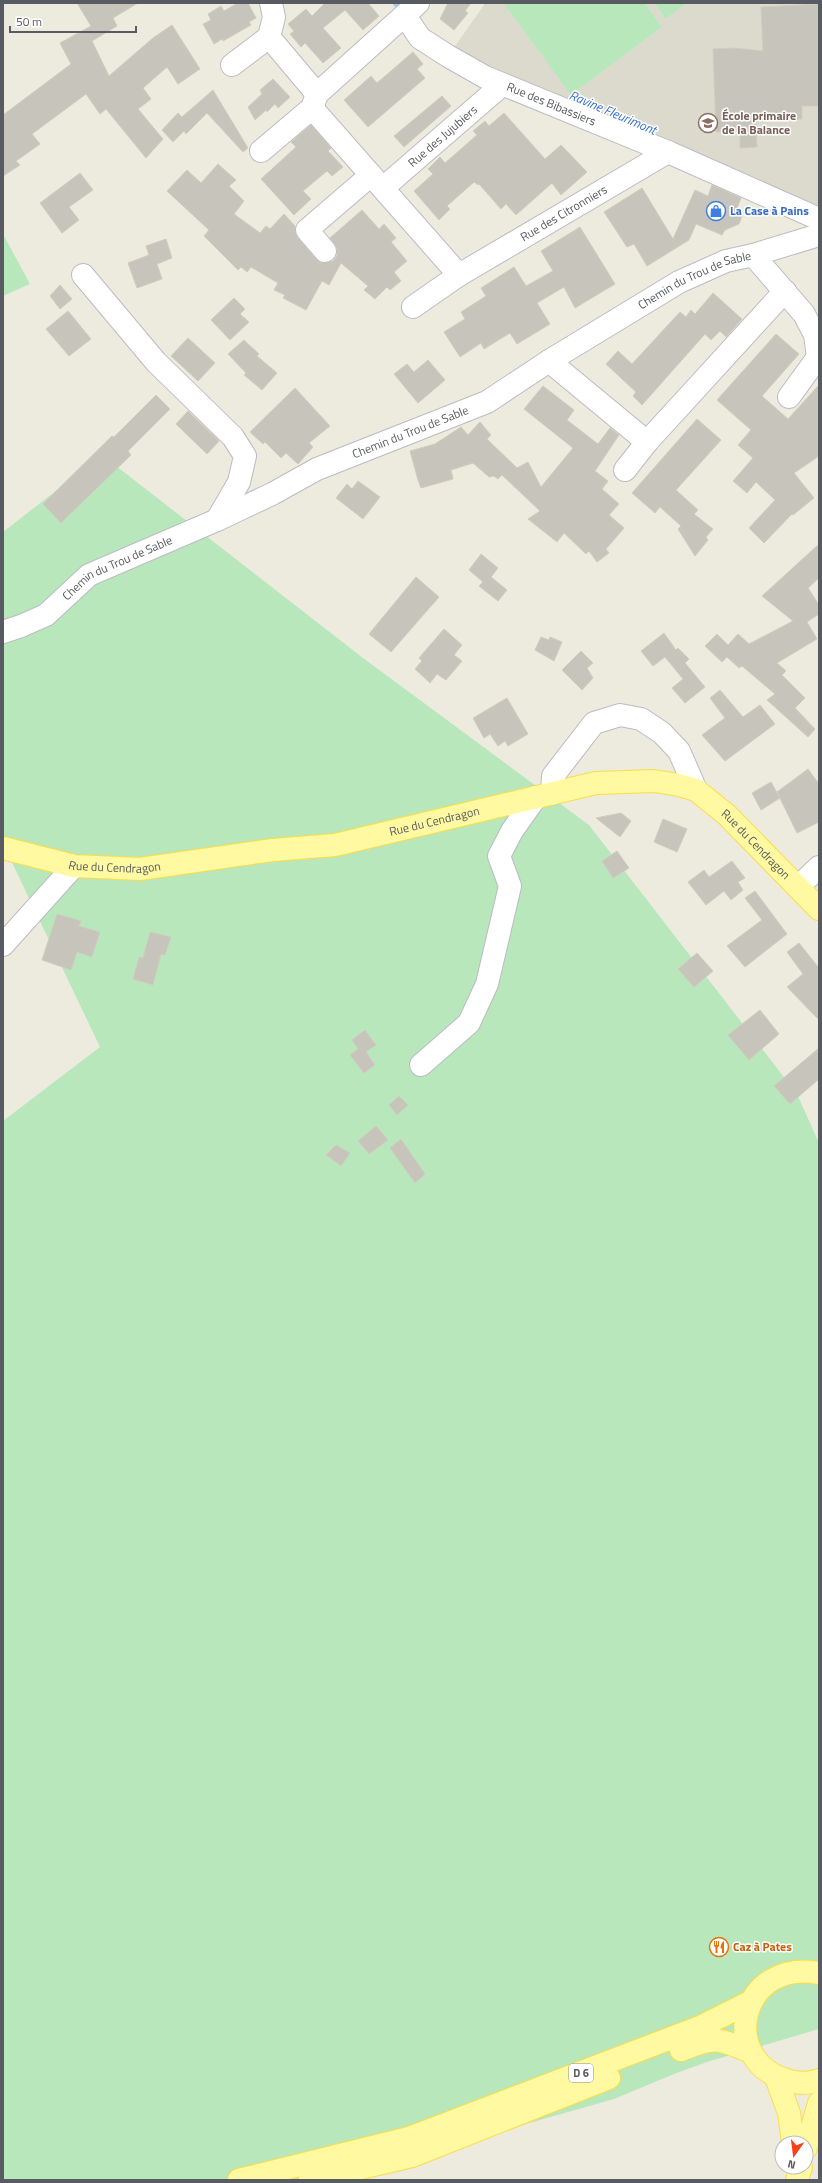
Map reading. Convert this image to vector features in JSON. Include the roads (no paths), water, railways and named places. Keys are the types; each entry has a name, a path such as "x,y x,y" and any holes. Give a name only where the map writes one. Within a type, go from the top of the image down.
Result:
{"main road":[{"name":"Rue du Cendragon","path":"3,848 74,866 140,869 273,850 335,845 596,783 654,781 680,784 696,790 727,815 819,909"},
{"path":"819,1973 804,1970 793,1971 772,1978 759,1989 750,2002 746,2024 746,2036 751,2052 762,2067 776,2077 795,2083 819,2080"},
{"name":"D 6","path":"239,2180 409,2138 700,2027 750,2002"},
{"name":"D 6","path":"310,2180 412,2156 704,2041 724,2040 751,2052"},
{"path":"776,2077 788,2113 792,2135"},
{"path":"810,2135 819,2104"}],"street":[{"path":"232,65 270,37 274,17 272,3"},
{"name":"Rue des Bibassiers","path":"314,101 411,9 420,38 448,56 502,85 668,152 819,219"},
{"path":"270,37 314,101 377,182 459,276"},
{"name":"Rue des Jujubiers","path":"377,182 502,85"},
{"path":"261,151 314,101"},
{"name":"Rue des Citronniers","path":"413,307 459,276 668,152"},
{"path":"324,250 307,230 377,182"},
{"name":"Chemin du Trou de Sable","path":"3,632 46,615 89,575 217,520 272,494 317,469 487,402 549,361 679,282 726,261 753,255 819,235"},
{"path":"753,255 786,291 804,314 815,335 818,357 789,397"},
{"path":"83,275 156,362 233,437 245,456 239,482 217,520"},
{"path":"625,470 647,442 786,291"},
{"path":"549,361 647,442"},
{"path":"421,1066 469,1023 487,984 510,886 499,856 512,831 544,795 553,776 594,723 620,715 641,719 662,733 679,751 696,790"},
{"path":"3,946 74,866"},
{"path":"798,887 819,866"}],"waterway":[{"name":"Ravine Fleurimont","path":"395,3 399,8"}],"place":[{"name":"École primaire de la Balance","path":"708,123"},
{"name":"La Case à Pains","path":"716,211"},
{"name":"Caz à Pates","path":"719,1947"}]}
